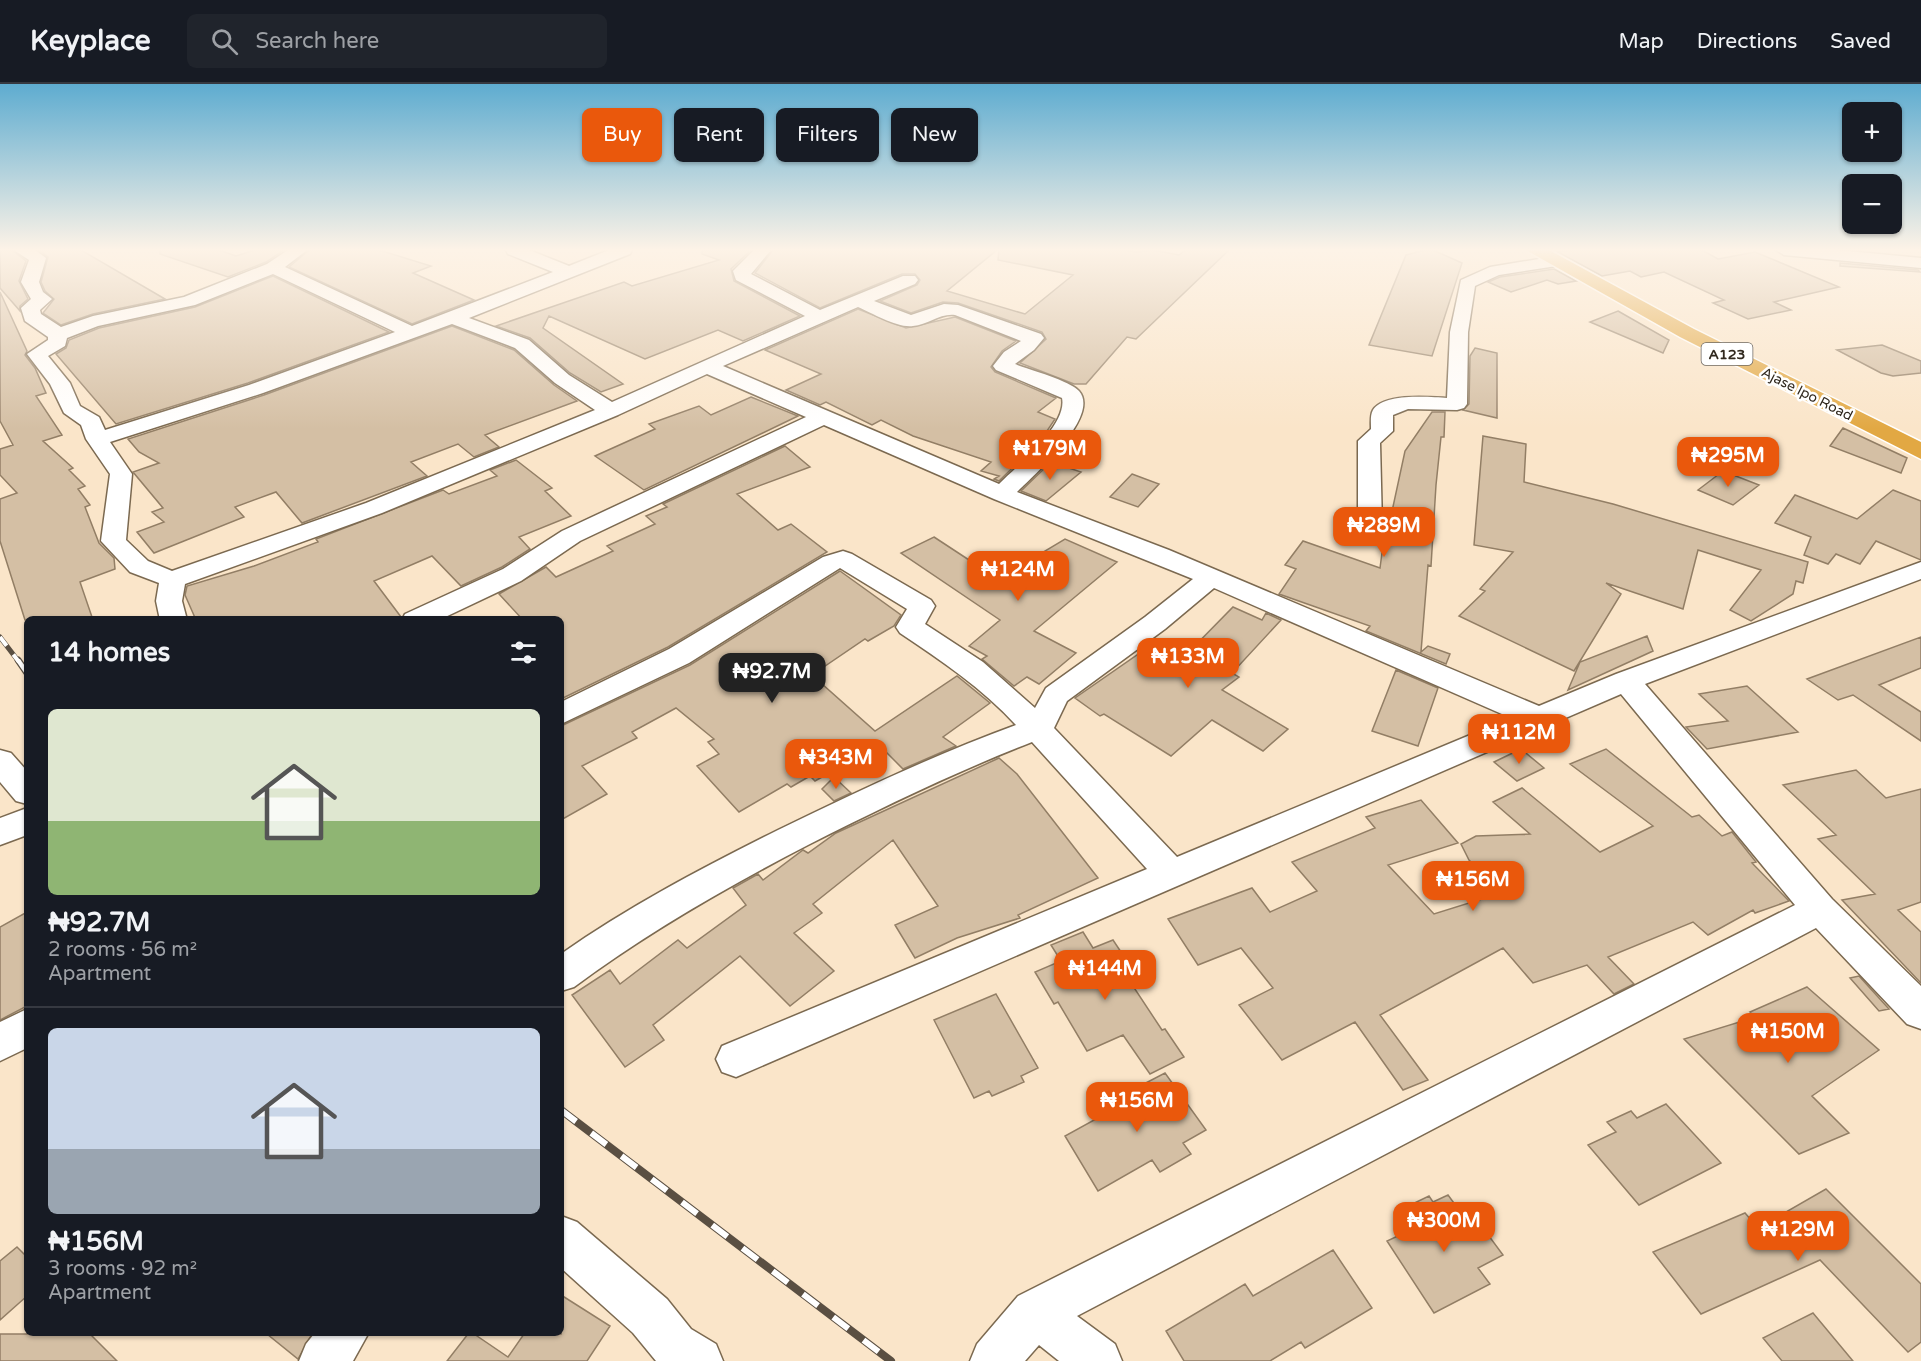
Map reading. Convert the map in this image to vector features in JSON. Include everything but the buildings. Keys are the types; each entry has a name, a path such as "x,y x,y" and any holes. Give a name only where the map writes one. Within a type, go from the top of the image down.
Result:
{"highway":[{"name":"Ajase Ipo Road","path":"1648,310 1687,333 1921,452"},
{"name":"Ajase Ipo Road","path":"1668,310 1921,435"}],"street":[{"path":"30,310 32,317 57,333 58,342 37,354 60,383 71,409 91,422 97,439 122,474 113,542 131,563 154,575 172,579 374,508 611,411 706,366 835,310"},
{"path":"56,335 104,319 148,310"},
{"path":"362,310 410,332"},
{"path":"97,439 256,389 473,310"},
{"path":"806,310 818,316"},
{"path":"880,310 909,321 916,321 938,311 947,310"},
{"path":"953,310 1020,336 1034,338 1031,344 1010,354 1003,366 1066,391 1074,398 1075,405 1065,428 1002,494"},
{"path":"1370,525 1369,441 1382,431 1382,412 1405,403 1456,404 1459,332 1463,310"},
{"path":"452,318 522,344 562,379 611,411"},
{"path":"706,366 777,395 821,418 1002,494 1160,555 1539,718"},
{"path":"424,616 512,575 571,536 821,418"},
{"path":"564,713 679,656 832,562 843,559 922,606 910,627 973,669 1008,698 1039,728 1172,874"},
{"path":"736,1059 1626,681 1921,570"},
{"path":"564,973 705,883 811,828 970,753 1039,728 1056,695 1155,623 1210,578"},
{"path":"172,579 169,601 173,616"},
{"path":"1626,681 1820,909 1921,1012"},
{"path":"1008,698 1056,695"},
{"path":"0,761 24,789"},
{"path":"0,832 24,821"},
{"path":"994,1361 1035,1313 1820,909"},
{"path":"0,1043 24,1029"},
{"path":"564,1241 650,1316 679,1356"},
{"path":"1035,1313 1098,1361"},
{"path":"323,1361 342,1336"}],"railway":[{"path":"0,637 19,662"},
{"path":"18,660 24,669"},
{"path":"564,1112 891,1361"}]}
